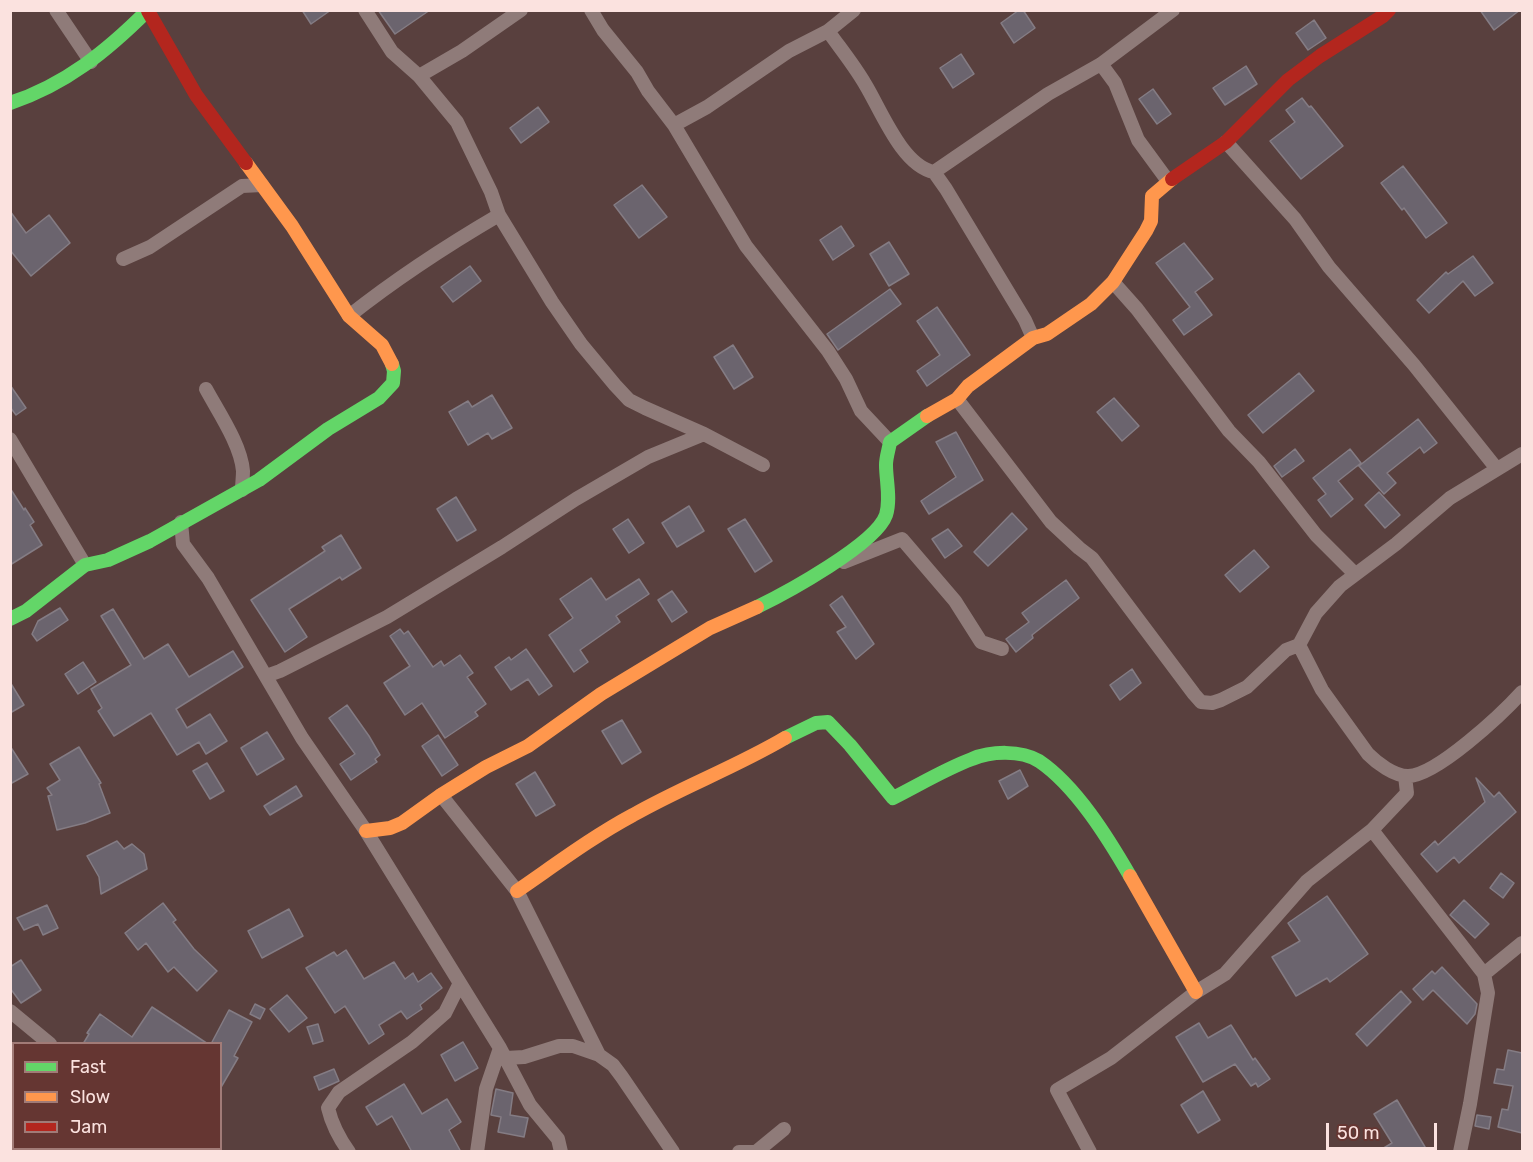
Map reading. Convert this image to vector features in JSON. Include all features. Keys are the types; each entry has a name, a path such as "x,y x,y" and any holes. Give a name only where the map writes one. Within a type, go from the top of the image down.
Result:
{"street":[{"path":"56,10 91,62"},
{"path":"365,10 392,52 419,76 457,122 491,192 499,215 557,310 581,344 615,385 629,400 704,434 763,465"},
{"path":"419,76 462,51 521,10"},
{"path":"591,10 603,30 637,72 648,91 674,125 746,246 828,351 846,379 861,411 890,442"},
{"path":"674,125 707,107 789,51 828,31 854,10"},
{"path":"828,31 865,84 878,110 909,156 924,170 934,172 1048,94 1101,64 1173,10"},
{"path":"366,831 390,828 402,823 486,767 528,746 601,694 710,628 783,594 825,569 872,535 886,516 888,502 886,462 890,442 919,420 957,399 968,386 1033,338 1047,334 1091,304 1113,282 1151,221 1152,196 1168,182 1226,142 1242,123 1288,80 1389,10"},
{"path":"10,103 54,84 91,62 115,43 148,11 196,95 292,226 349,316 364,332 382,345 394,371 393,383 379,398 328,429 259,480 150,541 108,560 85,565 36,604 10,619"},
{"path":"1101,64 1115,83 1138,140 1168,182"},
{"path":"1226,142 1294,219 1329,267 1414,365 1497,469"},
{"path":"242,186 247,164"},
{"path":"934,172 1025,320 1033,338"},
{"path":"123,259 150,247 242,186 262,185"},
{"path":"349,316 388,285 440,249 499,215"},
{"path":"1113,282 1137,309 1229,431 1259,462 1316,536 1355,574"},
{"path":"206,390 230,434 243,470 242,490"},
{"path":"957,399 1051,522 1092,558 1201,702 1212,703 1246,687 1286,650 1299,645 1316,613 1340,586 1396,544 1450,498 1522,454"},
{"path":"266,676 387,616 648,457 704,434"},
{"path":"10,439 85,565"},
{"path":"243,470 259,480"},
{"path":"181,522 183,544 208,578 302,738 366,831 503,1053 530,1105 558,1139 561,1152"},
{"path":"825,569 902,539 955,601 981,642 1002,649"},
{"path":"150,541 183,544"},
{"path":"1299,645 1322,690 1368,754 1382,765 1405,776 1426,772 1485,728 1522,692"},
{"path":"517,891 624,820 739,764 799,730 823,721 828,722 839,733 893,798 973,758 1007,752 1037,760 1062,780 1107,836 1196,992"},
{"path":"1090,1152 1057,1090 1111,1058 1196,992 1226,974 1307,881 1372,830 1407,793 1405,776"},
{"path":"441,795 517,891 599,1055"},
{"path":"1372,830 1484,974 1488,993 1460,1152"},
{"path":"1484,974 1522,943"},
{"path":"350,1152 331,1121 328,1108 331,1101 339,1092 412,1042 445,1013 459,985"},
{"path":"10,1011 48,1042"},
{"path":"503,1053 524,1057 559,1046 573,1046 599,1055 613,1065 673,1152"},
{"path":"477,1152 486,1089 503,1053"},
{"path":"739,1152 755,1152 784,1129"}],"building":[{"path":"302,10 331,10 311,24"},
{"path":"378,10 430,10 395,34"},
{"path":"1019,10 1023,10 1035,28 1014,43 1001,23"},
{"path":"1480,10 1520,10 1494,30"},
{"path":"1314,20 1326,38 1308,50 1296,33"},
{"path":"961,54 974,74 953,88 940,68"},
{"path":"1246,66 1257,84 1225,105 1213,88"},
{"path":"1153,89 1171,114 1157,124 1139,99"},
{"path":"1302,98 1343,146 1301,179 1270,141 1295,122 1286,110"},
{"path":"538,107 549,122 521,143 510,128"},
{"path":"1403,166 1447,223 1426,238 1404,208 1402,210 1381,183"},
{"path":"642,185 667,217 639,238 614,205"},
{"path":"10,211 26,233 49,215 70,243 31,276 10,250"},
{"path":"841,226 854,246 833,260 820,240"},
{"path":"889,242 909,274 889,286 870,254"},
{"path":"1184,243 1213,279 1195,292 1212,315 1184,335 1173,320 1190,307 1156,263"},
{"path":"1473,256 1493,283 1475,296 1463,281 1429,313 1417,300 1446,272 1448,274"},
{"path":"470,266 481,281 453,302 441,287"},
{"path":"890,289 901,304 838,350 827,334"},
{"path":"937,307 970,355 927,386 917,371 940,355 917,321"},
{"path":"733,345 753,377 734,389 714,357"},
{"path":"1299,373 1314,391 1263,433 1248,415"},
{"path":"10,385 26,408 16,415 10,407"},
{"path":"492,395 512,428 492,439 488,433 468,445 449,412 468,401 472,407"},
{"path":"1114,398 1139,426 1122,441 1097,412"},
{"path":"1418,419 1437,443 1424,453 1420,447 1387,473 1396,483 1384,494 1359,466"},
{"path":"956,432 983,480 929,514 921,501 956,477 936,442"},
{"path":"1295,449 1304,461 1282,477 1274,466"},
{"path":"1350,449 1361,463 1338,481 1353,499 1331,517 1318,500 1326,494 1313,478"},
{"path":"10,488 34,522 30,525 42,545 10,565"},
{"path":"1379,492 1400,515 1385,528 1365,505"},
{"path":"456,497 476,530 457,541 437,509"},
{"path":"689,506 704,531 677,547 662,523"},
{"path":"1012,513 1027,529 988,566 974,552"},
{"path":"628,519 644,543 629,553 613,529"},
{"path":"745,519 772,561 755,572 728,529"},
{"path":"948,529 962,546 945,558 932,539"},
{"path":"341,535 361,568 342,580 340,577 289,609 307,637 285,652 251,600 325,551 322,547"},
{"path":"1254,550 1269,567 1240,592 1225,575"},
{"path":"591,578 606,600 639,579 649,594 616,616 620,622 580,650 588,662 574,672 549,635 573,618 560,599"},
{"path":"1066,580 1079,598 1032,635 1033,638 1016,652 1006,639 1029,622 1022,613"},
{"path":"672,591 687,612 672,622 658,600"},
{"path":"842,596 874,644 856,659 837,632 846,627 830,605"},
{"path":"60,608 68,620 37,641 32,634 38,621"},
{"path":"113,609 144,659 168,644 189,677 233,651 243,667 176,709 187,728 210,714 227,741 206,754 199,742 177,755 151,713 114,736 98,711 102,708 91,689 131,665 101,616"},
{"path":"400,629 404,634 408,631 433,667 441,661 444,666 460,655 473,673 467,677 486,704 475,712 478,716 445,738 422,703 405,715 384,683 410,666 390,636"},
{"path":"526,649 552,686 539,695 528,679 511,690 495,667 509,657 511,660"},
{"path":"83,662 96,682 78,694 65,674"},
{"path":"1132,669 1141,683 1120,700 1110,685"},
{"path":"10,682 24,705 10,713"},
{"path":"347,705 380,755 375,759 377,762 351,780 340,764 355,754 329,718"},
{"path":"622,720 641,752 622,764 602,731"},
{"path":"267,732 284,759 257,775 241,748"},
{"path":"438,735 458,765 442,776 422,746"},
{"path":"10,746 28,774 10,784"},
{"path":"79,747 101,783 99,784 110,813 85,823 57,830 48,796 52,795 47,788 60,780 50,764"},
{"path":"207,763 224,791 210,799 193,771"},
{"path":"1020,770 1028,786 1008,799 999,781"},
{"path":"535,772 555,805 536,816 516,784"},
{"path":"1476,778 1494,797 1499,792 1516,812 1459,863 1454,857 1437,872 1421,854 1435,841 1438,845 1485,802"},
{"path":"296,786 302,796 270,815 264,806"},
{"path":"117,841 124,849 132,844 144,854 147,869 101,894 99,877 87,856"},
{"path":"1501,873 1514,883 1503,898 1490,888"},
{"path":"1327,896 1368,954 1330,982 1327,978 1296,996 1272,957 1300,941 1288,923"},
{"path":"1464,900 1489,924 1475,938 1450,915"},
{"path":"163,903 176,920 173,922 194,949 217,971 197,991 174,967 168,972 146,943 138,950 125,933"},
{"path":"47,905 58,928 43,935 38,924 24,930 17,918"},
{"path":"289,909 303,936 262,958 248,931"},
{"path":"346,950 364,979 394,962 405,979 413,973 418,982 431,973 442,988 420,1005 422,1009 407,1019 401,1011 379,1025 384,1034 369,1044 345,1006 335,1013 306,968 334,952 337,956"},
{"path":"21,960 41,990 21,1003 10,988 10,967"},
{"path":"1442,967 1477,1004 1475,1014 1467,1024 1433,990 1423,1000 1413,989 1432,971 1435,974"},
{"path":"1401,991 1411,1002 1367,1046 1356,1034"},
{"path":"287,995 307,1018 289,1032 270,1009"},
{"path":"255,1004 265,1009 260,1019 250,1014"},
{"path":"152,1007 205,1042 84,1042 89,1034 87,1033 100,1014 132,1037"},
{"path":"229,1010 252,1022 234,1056 238,1058 222,1086 222,1042 212,1042"},
{"path":"1199,1023 1208,1038 1231,1025 1253,1060 1255,1058 1270,1079 1258,1087 1256,1083 1251,1086 1235,1064 1203,1082 1176,1037"},
{"path":"318,1024 323,1041 313,1044 307,1027"},
{"path":"463,1042 478,1068 455,1081 441,1055"},
{"path":"1508,1050 1522,1053 1522,1133 1498,1127 1502,1109 1508,1110 1513,1086 1494,1083 1497,1069 1504,1070"},
{"path":"334,1069 339,1081 319,1090 314,1077"},
{"path":"404,1084 422,1114 447,1099 461,1122 449,1130 461,1152 412,1152 392,1116 377,1125 366,1107"},
{"path":"496,1089 513,1093 510,1115 528,1118 524,1137 498,1132 501,1117 491,1115"},
{"path":"1203,1091 1220,1120 1198,1133 1181,1105"},
{"path":"1397,1100 1428,1152 1377,1152 1392,1143 1374,1114"},
{"path":"1477,1115 1491,1117 1489,1129 1475,1126"}],"traffic: fast":[{"path":"10,103 49,87 84,65 101,53 148,10"},
{"path":"10,619 26,611 85,565 108,560 150,541 259,480 328,429 379,398 393,383 392,364"},
{"path":"757,607 829,567 866,540 879,527 887,509 886,459 890,442 927,416"},
{"path":"785,738 816,723 828,722 893,798 952,767 980,756 1015,753 1032,757 1053,772 1078,798 1130,876"}],"traffic: slow":[{"path":"246,163 292,226 349,316 382,345 392,364"},
{"path":"927,416 957,399 968,386 1033,338 1047,334 1091,304 1113,282 1146,231 1151,221 1152,196 1172,179"},
{"path":"366,831 390,828 402,823 486,767 528,746 601,694 710,628 757,607"},
{"path":"517,891 618,824 785,738"},
{"path":"1130,876 1196,992"}],"traffic: jam":[{"path":"1172,179 1226,142 1288,80 1389,10"},
{"path":"148,11 196,95 246,163"}]}
